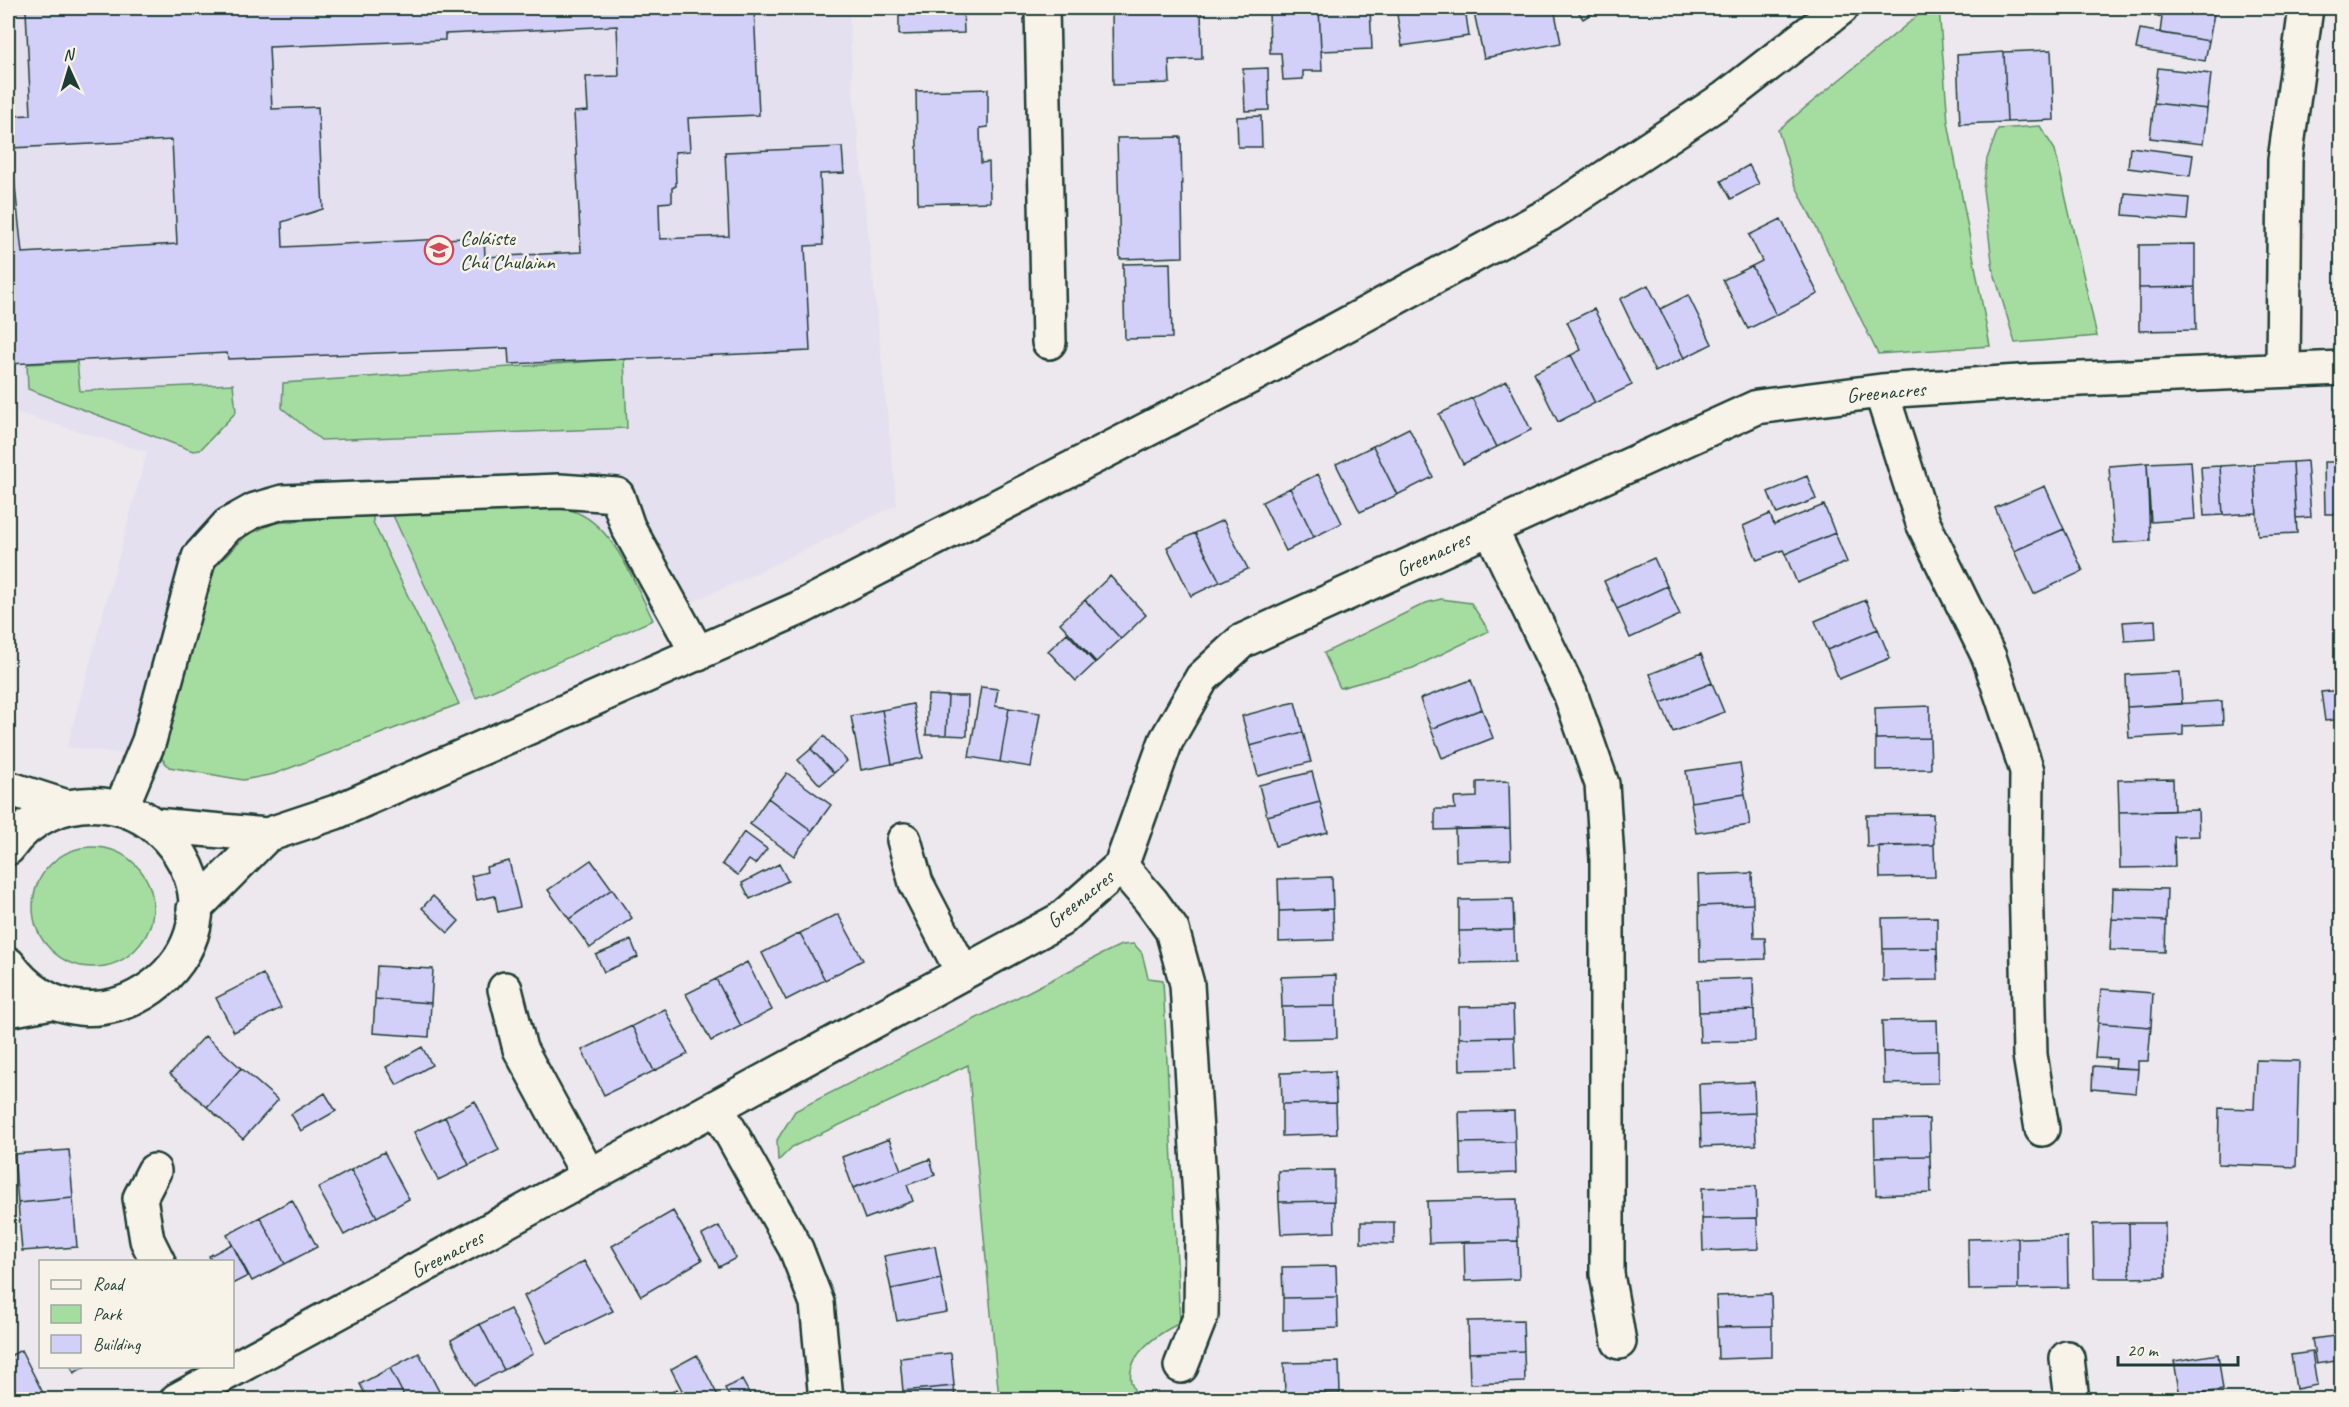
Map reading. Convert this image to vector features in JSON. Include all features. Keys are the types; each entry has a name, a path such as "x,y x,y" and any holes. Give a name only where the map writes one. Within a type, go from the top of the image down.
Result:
{"street":[{"path":"1042,8 1049,342"},
{"path":"8,848 28,825 47,814 85,804 121,808 155,825 267,835 336,812 800,608 1144,432 1550,214 1725,98 1840,8"},
{"path":"2283,369 2285,160 2306,8"},
{"name":"Greenacres","path":"234,1363 717,1108 1060,920 1121,866 1166,741 1202,678 1242,641 1757,407 1881,392 2283,369 2342,368"},
{"path":"1881,392 1923,523 1989,657 2027,771 2026,874 2030,1055 2042,1129"},
{"path":"121,808 149,741 199,556 228,525 255,510 283,502 559,491 618,495 628,527 698,654"},
{"path":"1490,528 1570,693 1602,784 1607,859 1607,1274 1619,1342"},
{"path":"8,788 67,807"},
{"path":"8,964 35,992 52,1002 71,1007 111,1008 148,992 176,965 186,948 194,909 188,870 179,853 155,825"},
{"path":"194,909 267,835"},
{"path":"904,840 916,883 963,973"},
{"path":"1121,866 1172,930 1187,984 1202,1230 1201,1315 1181,1366"},
{"path":"506,989 520,1049 590,1176"},
{"path":"8,1010 52,1002"},
{"path":"717,1108 796,1249 817,1303 826,1400"},
{"path":"154,1171 140,1198 147,1240 157,1260"},
{"path":"2067,1358 2072,1400"},
{"name":"Greenacres","path":"177,1400 218,1371"}],"shaded area":[{"name":"Coláiste Chú Chulainn","path":"8,8 849,8 853,90 897,505 744,579 476,698 274,774 243,780 192,772 117,753 67,747 147,452 8,410"}],"green space":[{"path":"1927,8 1939,8 1948,122 1990,346 1878,354 1794,182 1778,130"},
{"path":"2040,126 2055,150 2097,336 2015,343 1993,269 1983,189 1987,159 1998,129"},
{"path":"624,359 627,428 321,440 282,408 283,383"},
{"path":"77,362 80,391 233,384 236,412 200,450 193,451 28,389 27,364"},
{"path":"542,506 570,510 599,527 621,556 653,620 476,698 392,513"},
{"path":"373,514 373,522 459,704 274,774 243,780 169,767 159,755 210,572 247,535 275,523"},
{"path":"1441,599 1471,603 1489,631 1413,668 1340,688 1324,653 1426,603"},
{"path":"93,847 116,851 136,864 149,884 153,907 149,930 136,950 116,963 93,967 70,963 50,950 37,930 33,907 37,884 50,864 70,851"},
{"path":"1134,944 1142,953 1148,978 1163,980 1180,1323 1154,1339 1134,1362 1131,1382 1138,1399 999,1399 968,1065 792,1147 778,1161 777,1140 795,1111 1102,954 1121,945"}],"building":[{"path":"16,8 754,8 759,115 688,118 690,151 675,152 676,186 672,188 672,202 659,203 660,239 729,236 725,152 842,147 844,173 820,174 823,245 805,246 810,351 509,364 508,348 228,359 227,353 8,364 8,116 31,115 26,11 17,11","holes":["617,26 619,76 586,77 588,111 574,112 581,252 485,257 484,237 283,247 282,222 323,209 318,107 272,109 269,47 445,40 445,34","172,140 177,244 22,253 11,148"]},
{"path":"899,8 963,8 964,33 899,35"},
{"path":"1201,8 1202,59 1169,60 1170,83 1113,85 1112,9"},
{"path":"1269,8 1319,8 1322,71 1303,71 1303,79 1283,80 1281,53 1270,53"},
{"path":"1319,8 1370,8 1372,49 1321,51"},
{"path":"1396,8 1465,8 1469,36 1402,46"},
{"path":"1473,8 1554,8 1561,43 1484,58"},
{"path":"1576,8 1601,8 1583,19"},
{"path":"2145,8 2215,8 2209,41 2160,33 2162,17 2144,13"},
{"path":"2140,29 2209,41 2205,61 2136,49"},
{"path":"2051,50 2054,120 2007,122 2004,52"},
{"path":"2004,52 2007,122 1960,124 1957,55"},
{"path":"1268,68 1269,110 1245,111 1243,69"},
{"path":"2158,68 2211,74 2207,109 2154,103"},
{"path":"988,89 988,127 980,128 981,163 989,162 990,202 918,204 916,91"},
{"path":"2154,103 2207,109 2203,144 2150,138"},
{"path":"1261,116 1262,147 1238,147 1237,117"},
{"path":"1181,137 1183,257 1120,259 1117,138"},
{"path":"2130,147 2193,155 2190,176 2128,168"},
{"path":"1749,165 1759,184 1731,199 1721,181"},
{"path":"2125,193 2189,198 2187,220 2123,215"},
{"path":"1781,219 1818,294 1776,315 1752,266 1762,261 1749,235"},
{"path":"2195,244 2195,287 2139,288 2139,245"},
{"path":"1170,263 1172,338 1125,339 1123,264"},
{"path":"1752,266 1776,315 1748,329 1723,280"},
{"path":"1648,285 1684,358 1655,372 1620,299"},
{"path":"2195,287 2196,330 2139,331 2139,288"},
{"path":"1688,295 1712,344 1684,358 1660,309"},
{"path":"1594,309 1632,385 1595,403 1571,355 1581,350 1567,322"},
{"path":"1571,355 1595,403 1558,422 1534,373"},
{"path":"1507,381 1531,430 1497,447 1472,398"},
{"path":"1472,398 1497,447 1463,464 1439,414"},
{"path":"1409,428 1433,477 1397,495 1373,446"},
{"path":"1373,446 1397,495 1360,512 1336,464"},
{"path":"2191,461 2195,519 2151,522 2147,463"},
{"path":"2307,461 2311,517 2296,518 2293,462"},
{"path":"2293,462 2297,533 2258,535 2254,464"},
{"path":"2324,462 2342,462 2342,514 2325,514"},
{"path":"2147,463 2150,541 2114,543 2109,466"},
{"path":"2254,464 2257,513 2223,515 2220,466"},
{"path":"2220,466 2223,515 2204,516 2201,467"},
{"path":"1318,474 1342,523 1314,537 1290,488"},
{"path":"1807,476 1816,499 1777,514 1768,492"},
{"path":"2045,486 2064,529 2014,551 1995,508"},
{"path":"1290,488 1314,537 1286,551 1262,502"},
{"path":"1824,505 1835,533 1785,554 1783,550 1757,560 1743,526 1770,514 1774,525"},
{"path":"1223,520 1248,569 1220,582 1195,533"},
{"path":"2064,529 2083,571 2034,594 2014,551"},
{"path":"1195,533 1220,582 1191,596 1167,547"},
{"path":"1835,533 1847,562 1797,583 1785,554"},
{"path":"1654,558 1667,586 1617,609 1604,581"},
{"path":"1110,576 1146,615 1121,639 1085,600"},
{"path":"1667,586 1680,615 1630,638 1617,609"},
{"path":"1085,600 1121,639 1096,662 1060,623"},
{"path":"1866,600 1878,629 1827,650 1815,621"},
{"path":"2155,620 2156,639 2125,641 2123,622"},
{"path":"1878,629 1890,658 1839,679 1827,650"},
{"path":"1067,633 1095,663 1076,681 1048,651"},
{"path":"1701,654 1712,683 1661,703 1650,674"},
{"path":"2180,672 2182,704 2127,707 2126,675"},
{"path":"1471,680 1482,709 1431,729 1420,699"},
{"path":"1712,683 1724,712 1673,732 1661,703"},
{"path":"981,687 998,689 995,706 1009,708 1000,762 969,757"},
{"path":"2342,690 2342,719 2325,721 2321,692"},
{"path":"928,695 948,696 946,735 926,735"},
{"path":"948,696 968,696 967,736 946,735"},
{"path":"2222,701 2223,724 2183,726 2183,735 2129,738 2127,707"},
{"path":"1295,702 1303,732 1250,746 1242,716"},
{"path":"913,704 923,758 892,764 882,710"},
{"path":"1930,706 1930,738 1876,739 1875,708"},
{"path":"1009,708 1040,713 1031,767 1000,762"},
{"path":"1482,709 1493,738 1442,758 1431,729"},
{"path":"882,710 892,764 861,770 851,716"},
{"path":"1303,732 1311,762 1258,776 1250,746"},
{"path":"824,736 847,761 834,773 811,749"},
{"path":"1930,738 1931,769 1876,770 1876,739"},
{"path":"811,749 834,773 820,785 798,760"},
{"path":"1740,763 1745,794 1691,802 1686,771"},
{"path":"1312,772 1320,802 1267,816 1259,785"},
{"path":"787,773 831,805 812,831 768,798"},
{"path":"2173,779 2174,811 2119,812 2118,780"},
{"path":"1509,781 1510,828 1435,830 1435,809 1455,809 1454,798 1477,797 1477,782"},
{"path":"1745,794 1750,825 1696,833 1691,802"},
{"path":"768,798 812,831 794,856 750,824"},
{"path":"1320,802 1328,832 1275,846 1267,816"},
{"path":"2198,810 2199,836 2174,837 2175,867 2120,868 2119,812"},
{"path":"1933,814 1934,845 1867,847 1866,815"},
{"path":"1510,828 1511,859 1456,861 1455,829"},
{"path":"744,832 767,849 755,864 749,860 738,875 722,864"},
{"path":"1934,845 1935,877 1880,878 1879,846"},
{"path":"591,860 612,889 569,919 548,890"},
{"path":"509,861 520,907 498,912 495,896 477,900 471,876 487,872 486,867"},
{"path":"779,864 788,881 750,899 742,883"},
{"path":"1752,873 1753,904 1699,906 1698,875"},
{"path":"1332,877 1333,909 1279,911 1278,879"},
{"path":"2113,888 2167,889 2166,921 2112,919"},
{"path":"612,889 632,918 590,948 569,919"},
{"path":"433,896 459,921 448,933 422,908"},
{"path":"1513,899 1514,930 1459,931 1459,900"},
{"path":"1753,904 1754,938 1765,938 1766,959 1700,961 1699,906"},
{"path":"1333,909 1334,940 1279,942 1279,911"},
{"path":"838,914 863,960 825,980 800,933"},
{"path":"1937,917 1937,948 1883,949 1882,918"},
{"path":"2112,919 2166,921 2165,952 2110,950"},
{"path":"1514,930 1515,962 1460,963 1459,931"},
{"path":"800,933 825,980 786,1000 762,953"},
{"path":"2338,935 2342,935 2342,986 2338,986"},
{"path":"631,940 638,957 604,972 596,955"},
{"path":"1937,948 1938,980 1883,981 1883,949"},
{"path":"747,962 772,1010 741,1026 716,979"},
{"path":"377,966 433,969 431,1003 375,999"},
{"path":"263,974 281,1008 234,1032 216,998"},
{"path":"1336,975 1336,1006 1282,1007 1281,977"},
{"path":"1753,978 1754,1010 1699,1012 1698,980"},
{"path":"716,979 741,1026 711,1041 686,994"},
{"path":"2101,989 2153,993 2151,1027 2098,1023"},
{"path":"375,999 431,1003 429,1037 373,1033"},
{"path":"1336,1006 1337,1038 1283,1039 1282,1007"},
{"path":"1513,1006 1514,1037 1459,1038 1459,1007"},
{"path":"665,1009 688,1054 654,1071 632,1026"},
{"path":"1754,1010 1755,1041 1700,1042 1699,1012"},
{"path":"1937,1020 1938,1051 1883,1052 1882,1021"},
{"path":"2098,1023 2151,1027 2148,1061 2138,1061 2138,1069 2115,1068 2116,1059 2095,1058"},
{"path":"632,1026 654,1071 604,1095 582,1050"},
{"path":"205,1036 241,1068 207,1107 170,1074"},
{"path":"1514,1037 1515,1069 1460,1070 1459,1038"},
{"path":"422,1047 432,1065 397,1085 386,1067"},
{"path":"1938,1051 1938,1083 1884,1084 1883,1052"},
{"path":"2256,1060 2299,1061 2296,1167 2218,1164 2219,1108 2254,1109"},
{"path":"2093,1066 2138,1069 2136,1093 2092,1089"},
{"path":"241,1068 278,1100 243,1139 207,1107"},
{"path":"1335,1071 1336,1103 1282,1104 1281,1073"},
{"path":"1754,1082 1755,1113 1700,1115 1699,1084"},
{"path":"325,1093 336,1111 301,1131 291,1114"},
{"path":"475,1101 499,1150 469,1165 445,1117"},
{"path":"1336,1103 1337,1134 1282,1136 1282,1104"},
{"path":"1514,1111 1515,1142 1460,1143 1459,1112"},
{"path":"1755,1113 1756,1145 1701,1147 1700,1115"},
{"path":"445,1117 469,1165 438,1180 414,1132"},
{"path":"1929,1119 1930,1156 1875,1157 1874,1120"},
{"path":"889,1139 901,1170 853,1188 842,1157"},
{"path":"1515,1142 1516,1173 1461,1175 1460,1143"},
{"path":"69,1150 73,1198 18,1203 14,1154"},
{"path":"384,1152 409,1199 377,1217 351,1170"},
{"path":"1930,1156 1931,1193 1876,1195 1875,1157"},
{"path":"930,1159 935,1175 907,1185 913,1201 865,1219 853,1188"},
{"path":"351,1170 377,1217 344,1235 318,1188"},
{"path":"1334,1170 1334,1201 1279,1202 1278,1171"},
{"path":"1756,1186 1757,1218 1702,1219 1702,1188"},
{"path":"73,1198 77,1247 22,1251 18,1203"},
{"path":"1517,1199 1518,1241 1429,1243 1427,1201"},
{"path":"292,1200 317,1247 285,1264 260,1217"},
{"path":"1334,1201 1335,1232 1281,1234 1279,1202"},
{"path":"673,1211 702,1260 641,1296 612,1246"},
{"path":"260,1217 285,1264 252,1281 227,1235"},
{"path":"1757,1218 1758,1249 1703,1251 1702,1219"},
{"path":"1361,1222 1394,1222 1394,1244 1361,1243"},
{"path":"2129,1223 2130,1278 2094,1278 2093,1224"},
{"path":"2129,1223 2165,1223 2166,1277 2130,1278"},
{"path":"719,1226 736,1258 719,1267 702,1235"},
{"path":"2067,1237 2068,1288 2018,1289 2018,1238"},
{"path":"2018,1238 2018,1289 1969,1290 1968,1239"},
{"path":"1518,1241 1519,1279 1465,1281 1464,1242"},
{"path":"232,1244 248,1276 234,1283 234,1260 211,1260 209,1256"},
{"path":"935,1246 941,1279 891,1289 884,1256"},
{"path":"584,1261 613,1311 547,1343 524,1296"},
{"path":"1336,1266 1337,1297 1283,1298 1282,1267"},
{"path":"941,1279 947,1312 897,1321 891,1289"},
{"path":"1771,1294 1772,1326 1717,1327 1716,1296"},
{"path":"1337,1297 1338,1328 1283,1330 1283,1298"},
{"path":"510,1309 533,1354 504,1370 480,1324"},
{"path":"1523,1320 1524,1351 1469,1353 1468,1321"},
{"path":"480,1324 504,1370 474,1385 451,1340"},
{"path":"1772,1326 1772,1357 1718,1359 1717,1327"},
{"path":"2342,1335 2342,1360 2316,1364 2312,1339"},
{"path":"21,1350 44,1395 36,1400 9,1400 8,1357"},
{"path":"1524,1351 1525,1382 1470,1384 1469,1353"},
{"path":"2312,1352 2317,1385 2296,1389 2291,1355"},
{"path":"419,1353 443,1399 441,1400 406,1400 390,1368"},
{"path":"951,1353 954,1386 903,1391 900,1358"},
{"path":"2218,1354 2223,1390 2180,1396 2174,1361"},
{"path":"697,1355 720,1400 687,1400 671,1369"},
{"path":"1339,1362 1340,1393 1285,1394 1284,1363"},
{"path":"72,1368 83,1368 74,1373"},
{"path":"390,1368 406,1400 368,1400 360,1384"},
{"path":"742,1380 753,1400 731,1400 725,1388"},
{"path":"954,1386 955,1400 904,1400 903,1391"},
{"path":"677,1389 682,1400 656,1400"},
{"path":"1964,1392 1965,1400 1931,1400 1930,1397"},
{"path":"1340,1393 1340,1400 1285,1400 1285,1394"},
{"path":"1920,1393 1921,1400 1887,1400 1887,1398"}],"place":[{"name":"Coláiste Chú Chulainn","path":"439,250"}]}
